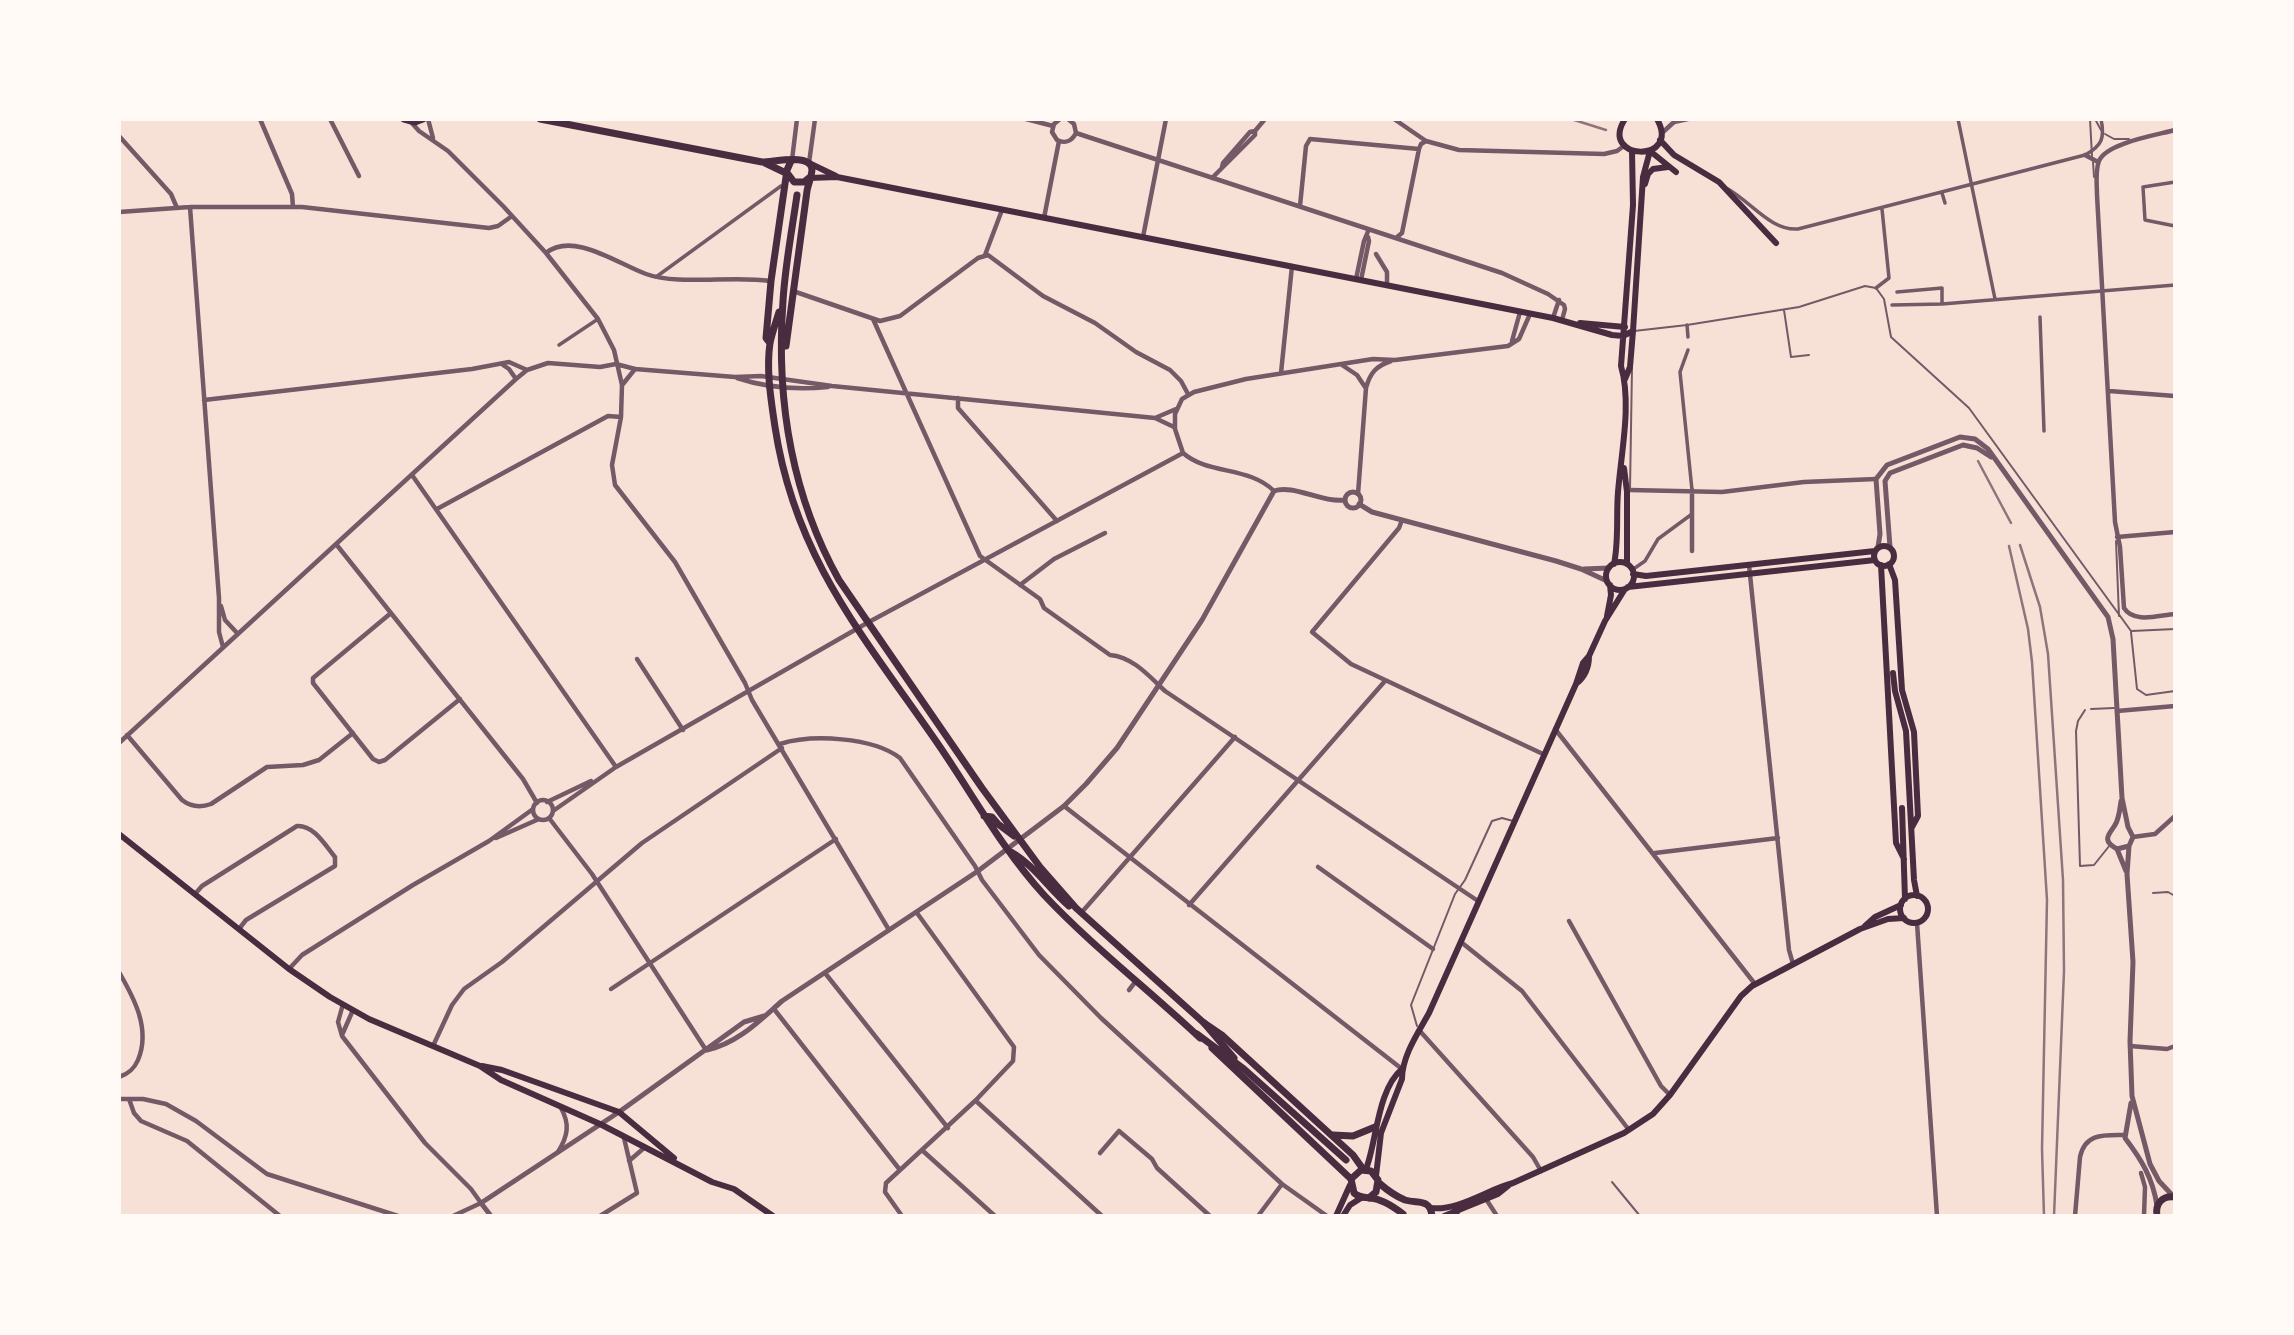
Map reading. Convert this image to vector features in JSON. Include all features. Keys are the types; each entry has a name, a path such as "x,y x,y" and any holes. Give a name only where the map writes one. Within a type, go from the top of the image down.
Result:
{"main road":[{"path":"407,121 426,119"},
{"path":"540,119 762,162 801,158 837,177"},
{"path":"1657,119 1661,137 1674,155 1722,185 1776,243"},
{"path":"1621,122 1620,136 1625,145 1632,151 1650,151 1676,172"},
{"path":"1625,379 1630,367 1643,177 1650,151 1661,137"},
{"path":"1605,621 1610,601 1606,574 1617,547 1618,492 1623,458 1625,379 1621,366 1633,205 1632,151"},
{"path":"770,343 766,338 771,281 788,167 792,161"},
{"path":"762,162 788,174 797,183 809,178 837,177 1553,318 1590,330 1623,336 1633,331"},
{"path":"783,369 812,169 809,163"},
{"path":"1642,198 1650,171 1658,167 1668,167"},
{"path":"797,195 783,298 783,387 791,455 809,516 833,569 867,622 1020,840 1078,911 1204,1023 1223,1036 1393,1194 1412,1202 1422,1201 1432,1212 1513,1183"},
{"path":"783,298 770,343 769,377 781,460 796,512 819,565 856,629 917,714 1007,850 1044,895 1197,1034 1350,1182 1353,1193 1387,1203 1403,1215 1412,1202"},
{"path":"1577,324 1624,326 1633,331"},
{"path":"1623,458 1628,491 1627,564 1633,572 1647,576 1692,567 1749,569 1875,560 1881,565 1889,564"},
{"path":"1609,583 1618,590 1890,547 1894,554 1889,564 1895,580 1902,693 1914,732 1918,816 1912,827"},
{"path":"1875,560 1877,549"},
{"path":"1611,566 1627,564"},
{"path":"1881,565 1896,843 1904,859"},
{"path":"1343,1216 1350,1205 1377,1192 1380,1137 1402,1079 1402,1069 1543,754 1576,684 1586,673 1589,656 1605,621 1632,582 1633,572"},
{"path":"1893,673 1906,731 1914,880 1917,896 1925,901 1928,911 1923,920 1917,923 1904,918 1901,912 1904,859 1902,808"},
{"path":"984,816 992,817 1020,840"},
{"path":"119,834 289,969 353,1010 480,1066 500,1080 600,1124 712,1182 734,1189 773,1216"},
{"path":"1007,850 1027,863 1070,908 1078,911"},
{"path":"1860,929 1875,917 1917,896"},
{"path":"1444,1216 1455,1214 1513,1183 1629,1131 1659,1109 1741,996 1755,984 1860,929 1888,919 1904,918"},
{"path":"1204,1023 1244,1069"},
{"path":"1197,1034 1244,1069 1346,1160"},
{"path":"480,1066 502,1069 619,1112 682,1165"},
{"path":"1365,1169 1375,1127 1395,1075 1402,1069"},
{"path":"1332,1135 1353,1136 1375,1127"},
{"path":"1336,1216 1356,1172 1365,1169"},
{"path":"2151,1216 2163,1198 2174,1196"}],"street":[{"path":"260,119 292,194 293,207"},
{"path":"330,119 359,176"},
{"path":"426,119 433,139"},
{"path":"792,161 797,119"},
{"path":"809,163 815,119"},
{"path":"1026,119 1052,127"},
{"path":"1052,127 1060,119"},
{"path":"1143,237 1166,119"},
{"path":"1213,178 1255,135 1264,119"},
{"path":"1394,119 1426,141 1462,150 1604,154 1617,151 1625,145"},
{"path":"1661,137 1674,122 1688,119"},
{"path":"1958,119 1992,301"},
{"path":"1722,185 1744,198 1777,227 1786,230 1798,229 2085,155 2100,144 2104,134 2101,119"},
{"path":"1071,120 1076,133"},
{"path":"407,121 433,139 473,175 546,253 598,319 612,345 622,385 621,416 612,465 615,485 675,562 748,692 890,931"},
{"path":"1052,127 1053,135 1059,141 1069,141 1076,133"},
{"path":"2175,129 2129,142 2102,155 2098,163 2097,195 2117,537 2124,608 2127,613 2138,618 2175,614"},
{"path":"1076,133 1502,273 1559,300 1565,309 1562,320"},
{"path":"119,136 171,194 177,208"},
{"path":"1300,206 1306,146 1310,139 1419,149"},
{"path":"1044,218 1059,141"},
{"path":"1396,237 1402,233 1419,149 1426,141"},
{"path":"2085,155 2098,163"},
{"path":"2175,182 2143,187 2145,220 2175,226"},
{"path":"656,277 781,186 785,187"},
{"path":"1942,193 1945,203"},
{"path":"191,207 219,598 219,632 223,647"},
{"path":"119,212 191,207 293,207 489,228 498,226 512,216"},
{"path":"1876,288 1889,278 1882,208"},
{"path":"985,255 1002,210"},
{"path":"1359,279 1364,241 1369,229"},
{"path":"546,253 560,245 580,246 656,277 744,277 771,281"},
{"path":"1376,254 1387,272 1387,285"},
{"path":"793,291 883,321 900,316 985,255 994,258 1040,293 1095,323 1136,352 1170,370 1178,377 1188,394"},
{"path":"1281,373 1292,266"},
{"path":"1892,305 2039,299 2175,285"},
{"path":"1897,292 1942,288 1942,304"},
{"path":"1553,318 1559,300"},
{"path":"1512,342 1520,312"},
{"path":"1345,500 1330,500 1284,489 1274,491 1257,478 1200,463 1183,453 1174,427 1182,399 1188,394 1281,373 1373,359 1395,360 1500,347 1519,339 1530,314"},
{"path":"2040,317 2044,431"},
{"path":"559,345 598,319"},
{"path":"873,319 984,560 1040,599 1044,608 1110,655 1122,656 1153,677 1159,685 1478,901"},
{"path":"1687,326 1688,337"},
{"path":"1688,350 1680,372 1692,490 1692,551"},
{"path":"1359,504 1366,388 1376,369 1395,360"},
{"path":"204,400 512,362 527,370"},
{"path":"119,743 516,379 527,370 548,363 597,367 616,364 635,369 783,378 832,386 1155,418 1174,427"},
{"path":"502,364 516,379"},
{"path":"1342,365 1357,375 1366,388"},
{"path":"622,385 635,369"},
{"path":"735,377 770,386 806,389 832,386"},
{"path":"2109,391 2175,397"},
{"path":"958,398 958,408 1057,521"},
{"path":"1155,418 1177,409"},
{"path":"437,509 608,416 621,416"},
{"path":"1877,549 1880,534 1876,479 1887,465 1960,437 1980,442 2111,624 2122,798 2133,837"},
{"path":"1890,547 1885,481 1889,473 1963,445 1977,448 1996,461"},
{"path":"549,818 553,811 601,776 867,622 1183,453"},
{"path":"412,474 616,767"},
{"path":"1628,491 1692,490 1702,493 1804,482 1876,479"},
{"path":"453,1216 481,1203 619,1112 744,1022 765,1016 978,871 1064,806 1103,766 1159,685 1202,620 1274,491"},
{"path":"1345,500 1350,492 1358,494"},
{"path":"1345,500 1350,507 1359,504"},
{"path":"1359,504 1372,512 1581,569 1609,583"},
{"path":"1633,572 1645,561 1658,540 1692,514"},
{"path":"1402,520 1401,526 1312,632 1349,663 1543,754"},
{"path":"2117,537 2175,532"},
{"path":"1020,585 1054,559 1105,533"},
{"path":"336,544 523,779 537,803"},
{"path":"1581,569 1611,566"},
{"path":"1749,569 1789,950 1793,964"},
{"path":"219,598 225,620 238,634"},
{"path":"391,613 313,678 313,683 374,761 383,762 460,699"},
{"path":"637,659 683,730"},
{"path":"1189,905 1385,681"},
{"path":"2116,709 2175,706"},
{"path":"1555,729 1755,984"},
{"path":"127,735 182,800 201,807 211,804 267,767 303,765 319,760 353,733"},
{"path":"1078,911 1130,858 1235,737"},
{"path":"433,1046 452,1005 464,989 502,962 642,843 781,746 816,740 862,743 887,750 906,766 978,871 1045,960 1114,1030 1282,1184 1327,1216"},
{"path":"537,803 547,802 601,776"},
{"path":"2122,798 2115,826 2108,834 2110,845 2117,849 2127,874"},
{"path":"547,802 553,811"},
{"path":"289,969 302,956 413,885 489,841 533,809 537,803"},
{"path":"1064,806 1402,1069"},
{"path":"533,809 539,819"},
{"path":"2133,837 2155,834 2175,816"},
{"path":"549,818 596,881 707,1050"},
{"path":"489,841 539,819 549,818"},
{"path":"195,894 202,886 297,826 311,829 335,857 335,866 246,920 239,929"},
{"path":"2115,826 2128,827"},
{"path":"2124,1135 2129,1127 2132,1096 2130,1046 2133,972 2127,874 2129,846 2133,837"},
{"path":"1654,853 1778,838"},
{"path":"611,989 836,839"},
{"path":"2117,849 2129,846"},
{"path":"1318,867 1433,948"},
{"path":"902,1216 886,1195 886,1183 948,1128 1013,1061 1014,1048 917,913"},
{"path":"1569,921 1661,1086 1670,1095"},
{"path":"1917,923 1937,1216"},
{"path":"1460,941 1518,987 1629,1131"},
{"path":"119,972 140,1018 143,1034 141,1051 135,1065 130,1073 119,1077"},
{"path":"825,973 948,1128"},
{"path":"1129,990 1136,981"},
{"path":"343,1004 338,1022 342,1036 425,1143 471,1189 491,1216"},
{"path":"774,1009 900,1170"},
{"path":"342,1036 353,1010"},
{"path":"1419,1030 1534,1157 1541,1171"},
{"path":"2130,1046 2168,1049 2175,1046"},
{"path":"2132,1096 2151,1168 2174,1196"},
{"path":"119,1099 152,1100 172,1107 267,1174 398,1216"},
{"path":"129,1099 134,1113 141,1121 187,1141 280,1216"},
{"path":"976,1100 1102,1216"},
{"path":"557,1152 565,1140 568,1128 564,1112 558,1105"},
{"path":"2129,1127 2139,1127"},
{"path":"1100,1153 1119,1131 1210,1216"},
{"path":"2124,1135 2126,1141 2132,1144 2142,1139"},
{"path":"2075,1216 2082,1148 2094,1137 2124,1135"},
{"path":"600,1216 637,1193 624,1138"},
{"path":"2132,1144 2152,1184 2157,1210"},
{"path":"629,1161 644,1148"},
{"path":"923,1151 996,1216"},
{"path":"2141,1173 2145,1187 2144,1216"},
{"path":"1258,1216 1282,1184"},
{"path":"1486,1199 1497,1216"}],"lane":[{"path":"2090,119 2097,195"},
{"path":"2095,119 2104,134 2125,141 2175,129"},
{"path":"1633,331 1687,326 1800,307 1866,286 1876,288 1886,306 1891,337 1969,408 2131,631 2137,689 2146,695 2175,691"},
{"path":"1784,309 1791,357 1809,355"},
{"path":"1628,491 1631,352"},
{"path":"2117,537 2119,617"},
{"path":"2131,631 2175,629"},
{"path":"2091,709 2116,709"},
{"path":"2085,710 2078,721 2076,731 2080,866 2094,865 2110,845"},
{"path":"1419,1030 1411,1008 1455,894 1465,880 1492,821 1499,818 1513,821"},
{"path":"2153,893 2168,892 2175,897"},
{"path":"1612,1182 1640,1216"}],"railway":[{"path":"1571,119 1606,130"},
{"path":"1978,461 2011,523"},
{"path":"2020,545 2040,607 2048,654 2063,880 2064,971 2054,1216"},
{"path":"2009,546 2028,629 2032,662 2047,900 2042,1149 2044,1216"}]}
